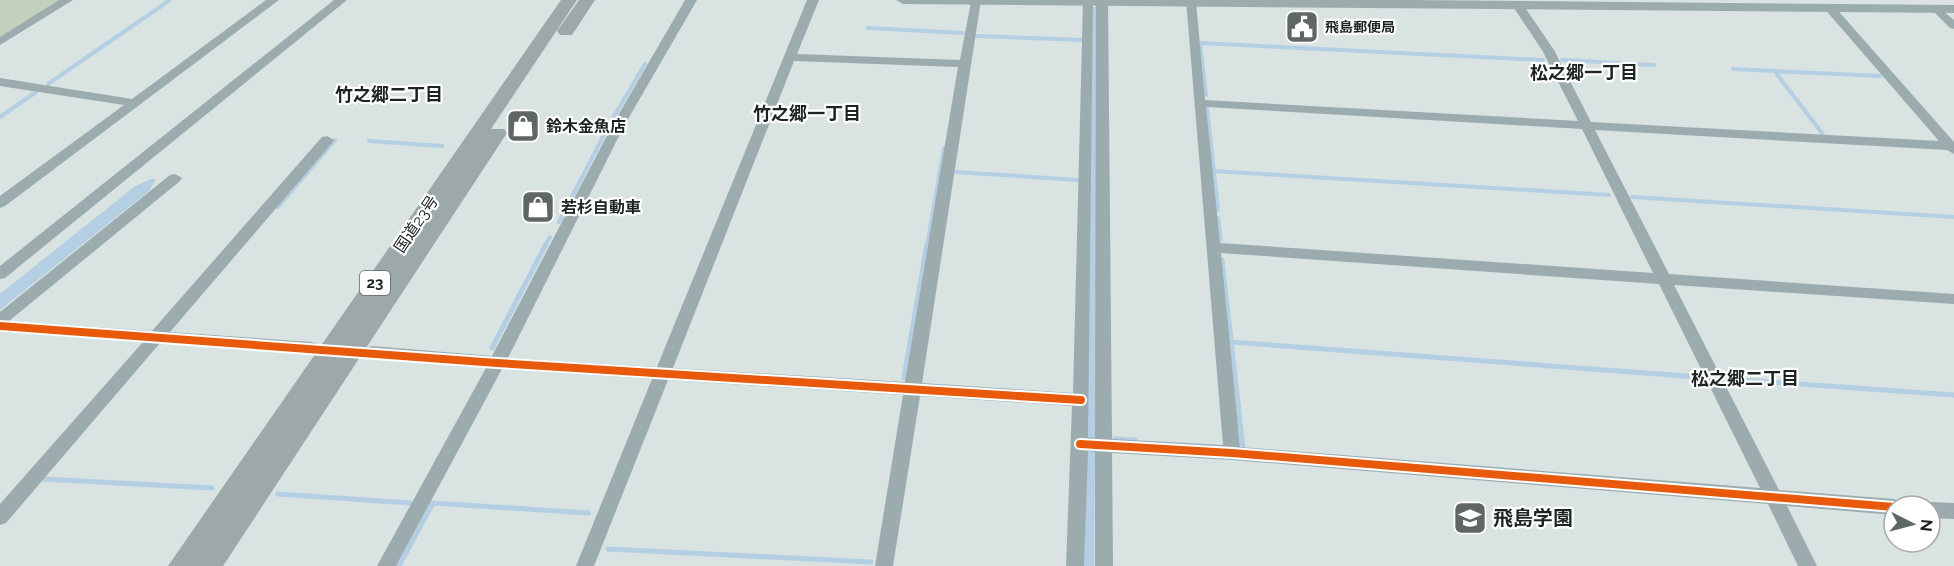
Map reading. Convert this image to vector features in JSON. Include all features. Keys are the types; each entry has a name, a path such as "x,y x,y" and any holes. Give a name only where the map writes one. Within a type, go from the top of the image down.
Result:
{"highway":[{"name":"国道23号","path":"182,566 569,0"},
{"name":"国道23号","path":"207,566 587,0"}],"main road":[{"path":"903,0 1943,7"}],"street":[{"path":"0,42 67,0"},
{"path":"0,203 273,0"},
{"path":"0,274 341,0"},
{"path":"386,566 496,363 618,126 691,0"},
{"path":"585,566 813,0"},
{"path":"1075,566 1098,1"},
{"path":"1098,1 1104,566"},
{"path":"884,566 977,2"},
{"path":"1190,2 1232,453"},
{"path":"1518,5 1548,51 1587,126 1809,566"},
{"path":"1828,7 1952,148"},
{"path":"1943,7 1954,26"},
{"path":"789,57 965,64"},
{"path":"0,82 136,103"},
{"path":"1199,103 1952,148"},
{"path":"0,517 327,140"},
{"path":"0,320 175,178"},
{"path":"1213,248 1954,299"},
{"path":"0,326 312,348"},
{"path":"372,352 496,363 1081,400"},
{"path":"1080,444 1232,453 1882,506"}],"green space":[{"path":"0,0 60,0 0,37"}],"water":[{"path":"1093,7 1099,7 1094,566 1084,566"},
{"path":"156,179 149,191 0,310 0,294 134,187"}],"waterway":[{"path":"48,84 170,0"},
{"path":"868,28 963,33"},
{"path":"976,36 1083,40"},
{"path":"1206,95 1200,43 1543,60"},
{"path":"1562,60 1654,65"},
{"path":"559,222 609,125 645,64"},
{"path":"1733,69 1880,76"},
{"path":"1776,73 1822,133"},
{"path":"0,117 36,92"},
{"path":"1207,108 1214,171"},
{"path":"278,207 335,140"},
{"path":"369,141 442,146"},
{"path":"927,246 944,148"},
{"path":"1214,171 1609,195"},
{"path":"1214,171 1218,210"},
{"path":"956,172 1079,180"},
{"path":"1632,197 1954,217"},
{"path":"1218,218 1221,240"},
{"path":"545,246 550,237"},
{"path":"492,348 546,244"},
{"path":"904,378 927,244"},
{"path":"1222,260 1231,342"},
{"path":"1231,342 1699,377"},
{"path":"1231,342 1243,448"},
{"path":"1728,379 1954,395"},
{"path":"1115,439 1135,440"},
{"path":"43,479 212,488"},
{"path":"278,494 410,503"},
{"path":"399,566 433,503 588,513"},
{"path":"608,549 871,562"}],"cycle path":[{"path":"0,326 497,363 1081,400"},
{"path":"1080,444 1232,453 1882,506"}],"place":[{"name":"飛島郵便局","path":"1302,27"},
{"name":"鈴木金魚店","path":"523,126"},
{"name":"若杉自動車","path":"538,207"},
{"name":"飛島学園","path":"1470,518"}],"district":[{"name":"松之郷一丁目","path":"1584,72"},
{"name":"竹之郷二丁目","path":"389,94"},
{"name":"竹之郷一丁目","path":"807,113"},
{"name":"松之郷二丁目","path":"1745,378"}]}
